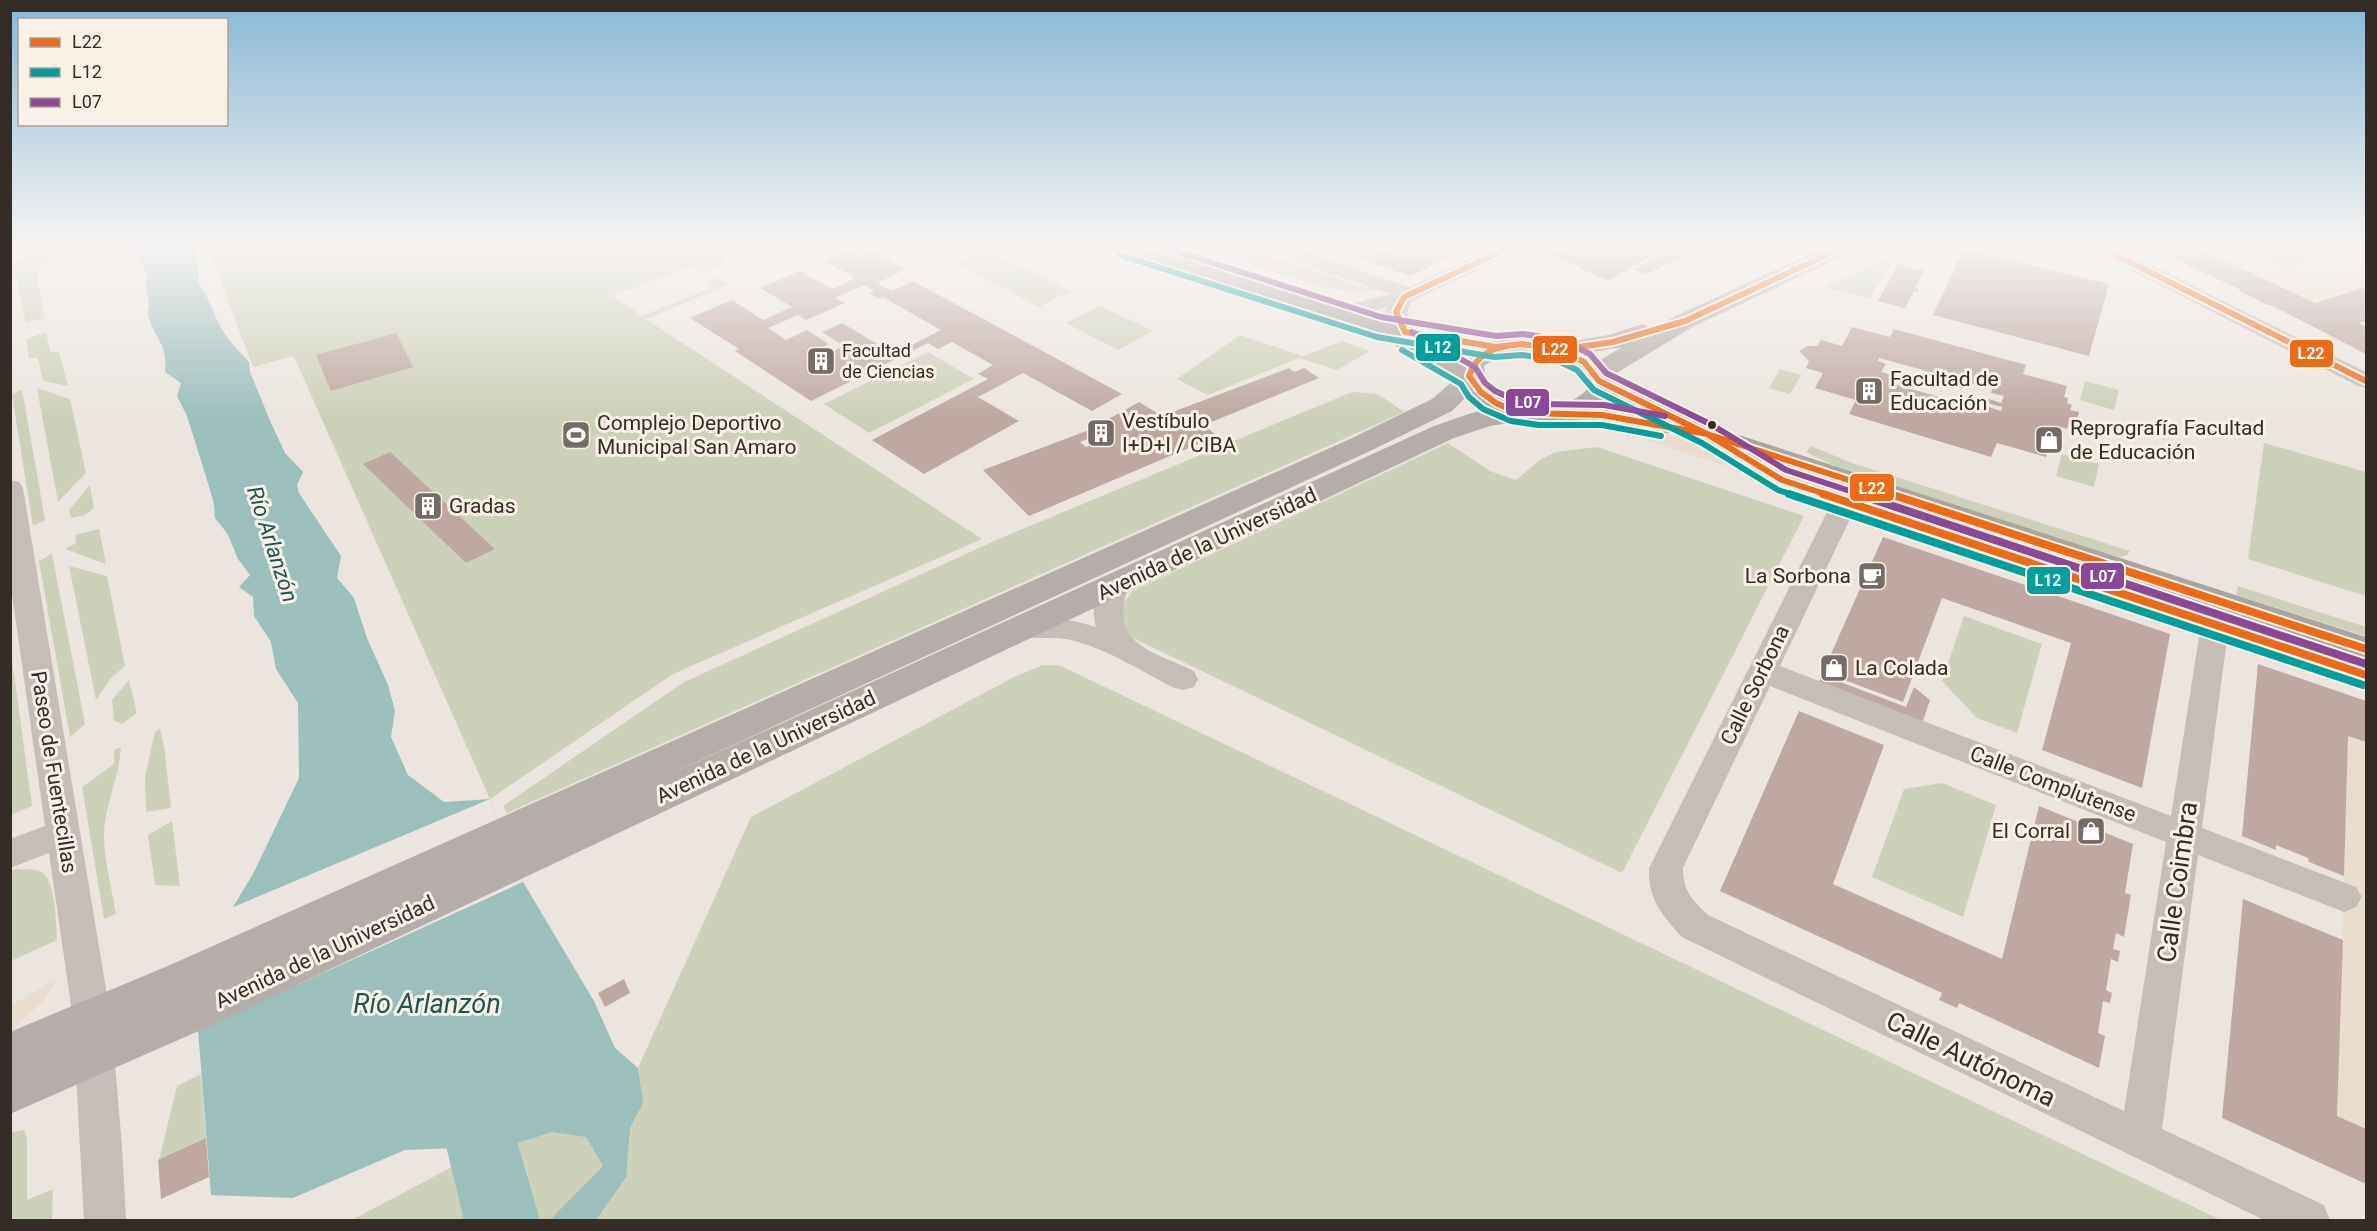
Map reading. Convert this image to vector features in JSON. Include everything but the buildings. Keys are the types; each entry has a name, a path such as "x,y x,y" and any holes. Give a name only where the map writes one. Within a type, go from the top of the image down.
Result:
{"highway":[{"path":"1301,302 1379,327 1405,332 1496,347 1522,344 1559,350 1584,362 1598,377 1707,434"},
{"path":"1379,327 1469,378 1477,390 1489,400 1524,413 1603,415 1707,434 2367,649"},
{"path":"1469,378 1471,364 1475,359 1496,347"},
{"path":"1570,413 1587,406 1596,398 1600,390 1598,377"}],"main road":[{"path":"1598,377 1685,321 1725,302"},
{"path":"1559,350 1613,342 1685,321"},
{"name":"Avenida de la Universidad","path":"10,1094 94,1037 509,847 1360,445 1442,405 1469,378"},
{"name":"Avenida de la Universidad","path":"509,847 1025,628 1444,432 1486,418 1524,413"},
{"name":"Avenida de la Universidad","path":"10,1054 94,1037"}],"street":[{"path":"1327,311 1359,309 1383,302"},
{"path":"1403,302 1396,312 1405,332"},
{"path":"2211,302 2367,381"},
{"name":"Paseo de Fuentecillas","path":"10,489 94,1037 105,1221"},
{"name":"Calle Sorbona","path":"1666,868 1845,502"},
{"path":"1114,588 1106,617 1121,648"},
{"name":"Calle Coimbra","path":"2140,1140 2215,624"},
{"path":"1025,628 1062,628 1121,648 1184,679"},
{"name":"Calle Complutense","path":"1762,671 2344,897"},
{"path":"10,854 63,833"},
{"name":"Calle Autónoma","path":"1666,868 1664,884 1672,902 1695,926 2309,1221"}],"green space":[{"path":"21,302 42,302 44,318 26,323"},
{"name":"Complejo Deportivo Municipal San Amaro","path":"229,302 622,302 642,316 675,302 686,302 646,319 982,539 673,674 490,799 296,361 292,356 253,367"},
{"path":"1030,302 1048,302 1039,307"},
{"path":"1260,302 1278,302 1386,339 1381,343"},
{"path":"1100,306 1153,331 1118,350 1066,323"},
{"path":"46,332 50,352 59,352 68,386 43,381 38,358 29,358 26,339"},
{"path":"1240,335 1303,356 1342,341 1370,351 1337,370 1299,358 1208,395 1177,379"},
{"path":"928,352 974,379 869,433 824,404"},
{"path":"1780,369 1801,375 1790,394 1769,388"},
{"path":"2085,381 2119,390 2114,410 2080,400"},
{"path":"37,388 70,399 86,473 58,502"},
{"path":"22,389 45,520 33,526 12,395"},
{"path":"1352,392 1378,394 1404,412 507,813 503,806 684,682 1001,538"},
{"path":"1448,443 1490,471 1516,480 1541,459 1556,452 1597,447 1804,516 1622,873 1133,638 1121,626 1122,605 1133,591"},
{"path":"2264,443 2366,472 2366,596 2248,559"},
{"path":"1811,446 1852,463 2130,551 2127,555 2120,557 2109,555 1830,464 1806,452"},
{"path":"2062,454 2099,464 2094,487 2056,476"},
{"path":"1788,472 2366,661 2366,670 1791,480 1783,474"},
{"path":"90,485 94,508 85,515 71,518 69,510"},
{"path":"99,529 106,564 65,549 76,543 75,535"},
{"path":"52,554 85,724 70,737 39,561"},
{"path":"69,566 107,576 125,666 111,678 96,700"},
{"path":"2238,586 2366,627 2366,636 2236,595"},
{"path":"1964,616 2042,644 2017,733 1977,718 1942,681"},
{"path":"10,644 32,806 11,815 10,815"},
{"path":"1043,665 1061,666 2221,1220 352,1220 638,1068 751,817 1016,676"},
{"path":"129,680 137,713 122,724 114,721 112,700"},
{"path":"160,729 171,808 146,812 145,777 155,732"},
{"path":"121,747 104,828 107,867 116,914 104,919 82,787 114,764 114,750"},
{"path":"1942,783 1996,805 1963,917 1872,877 1904,789"},
{"path":"172,821 180,886 155,885 148,835"},
{"path":"11,870 41,872 50,883 57,940 11,961"},
{"path":"201,1074 206,1138 159,1160 177,1086"},
{"path":"24,1130 27,1139 27,1200 53,1189 52,1220 11,1220 11,1132"}],"shaded area":[{"path":"1657,431 1708,446 1729,455 1775,482 1649,441"},
{"path":"2348,736 2366,742 2366,1129 2337,1116"},
{"path":"58,978 44,1000 11,1032 11,1005"}],"water":[{"name":"Río Arlanzón","path":"149,302 209,302 228,339 249,362 250,372 285,453 303,472 297,485 299,493 341,556 337,578 354,598 367,638 388,685 395,711 391,737 408,775 444,802 490,799 523,882 594,1001 615,1048 638,1068 643,1103 630,1128 626,1177 596,1220 550,1220 603,1166 586,1137 552,1132 508,1146 405,1150 293,1198 211,1195 198,1030 291,958 233,907 253,874 299,778 298,703 276,669 271,642 254,616 253,597 239,587 250,575 238,559 227,533 215,518 214,504 207,480 187,416 177,396 181,383 165,372 163,349 148,316"}],"pier":[{"path":"490,799 523,882 198,1030 287,958 231,908"}],"waterway":[{"name":"Río Arlanzón","path":"461,1082 480,1138 502,1220"}],"transit line":[{"name":"L12","path":"1269,302 1377,337 1494,357 1522,355 1556,360 1577,370 1594,390 1702,443 1778,490 2363,685"},
{"name":"L07","path":"1336,302 1381,317 1496,336 1523,334 1563,340 1590,354 1606,373 1712,425 1786,470 2366,664"},
{"name":"L22","path":"1401,302 1396,312 1405,332 1496,347 1522,344 1559,350 1613,342 1685,321 1725,302"},
{"name":"L22","path":"2210,302 2366,381"},
{"name":"L07","path":"1412,332 1475,367 1485,383 1495,391 1517,401 1539,404 1604,405 1665,416"},
{"name":"L22","path":"1522,344 1559,350 1584,362 1599,381 1707,434 1602,415 1529,413 1512,410 1496,403 1481,392 1469,376 1472,367 1476,360 1489,351 1522,344"},
{"name":"L12","path":"1402,350 1461,384 1469,397 1483,409 1511,421 1539,425 1602,425 1661,436"},
{"name":"L22","path":"1707,434 2366,649"},
{"name":"L22","path":"1707,434 1782,480 2366,675"}],"place":[{"name":"Facultad de Ciencias","path":"821,361"},
{"name":"Facultad de Educación","path":"1869,391"},
{"name":"Vestíbulo I+D+I / CIBA","path":"1101,433"},
{"name":"Complejo Deportivo Municipal San Amaro","path":"576,435"},
{"name":"Reprografía Facultad de Educación","path":"2049,440"},
{"name":"Gradas","path":"428,506"},
{"name":"La Sorbona","path":"1872,576"},
{"name":"La Colada","path":"1834,668"},
{"name":"El Corral","path":"2091,831"}]}
